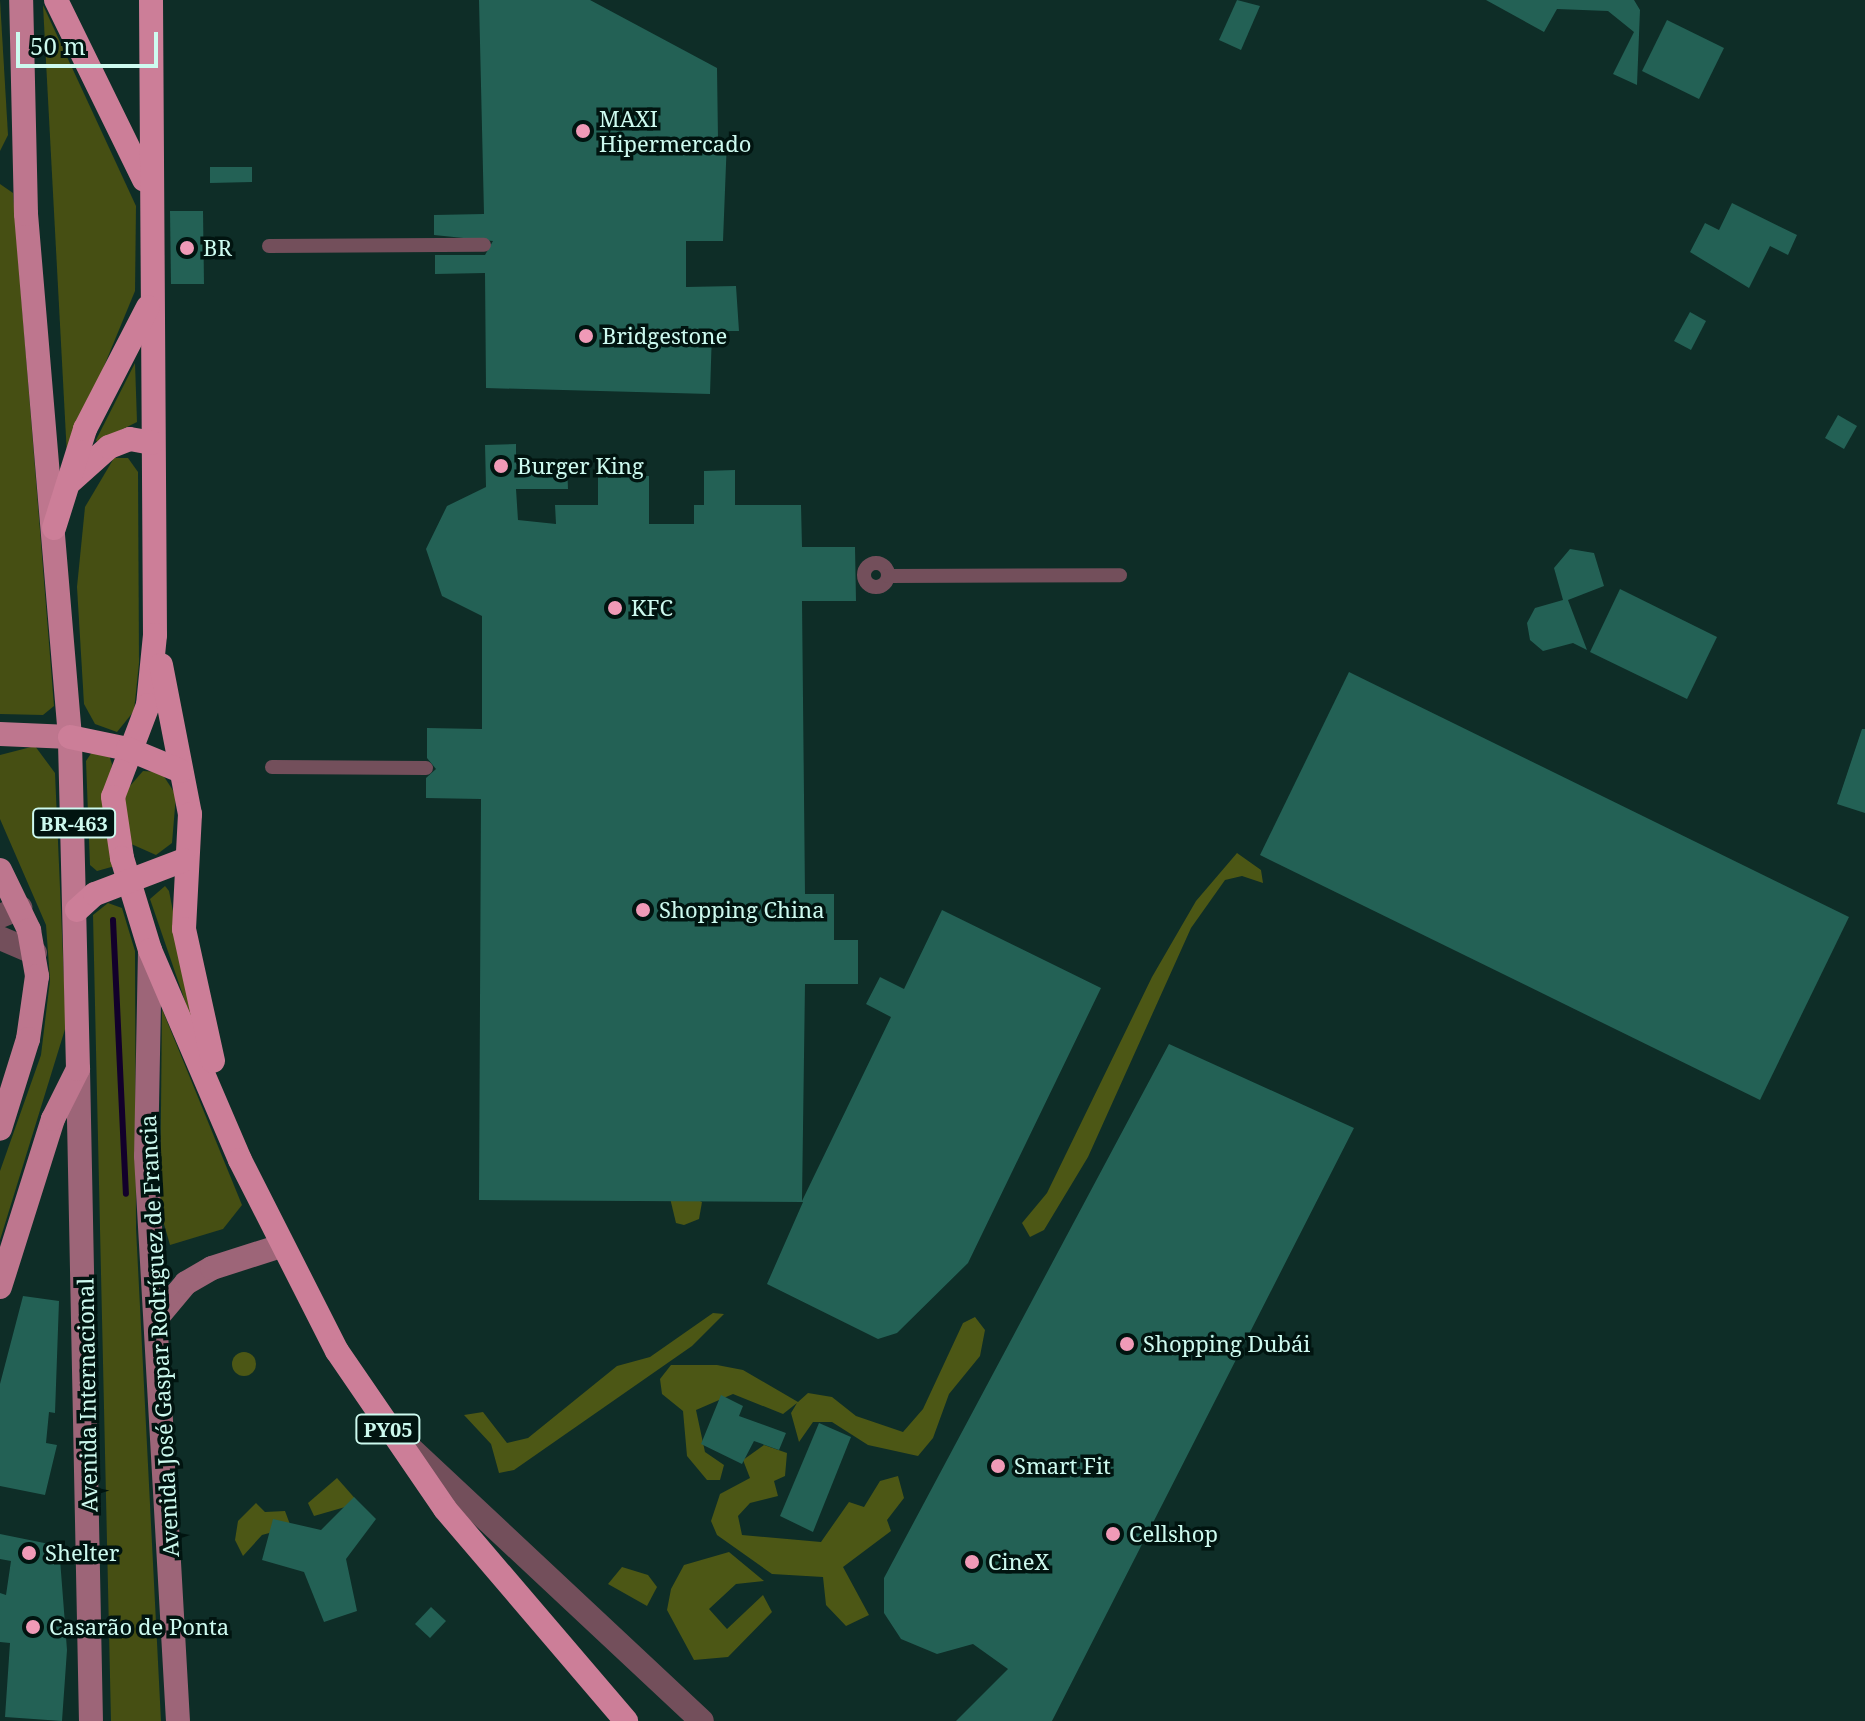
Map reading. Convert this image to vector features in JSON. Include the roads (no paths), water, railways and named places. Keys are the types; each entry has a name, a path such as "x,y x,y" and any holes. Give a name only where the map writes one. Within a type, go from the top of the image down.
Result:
{"highway":[{"path":"56,0 149,194"},
{"path":"128,749 148,705 155,635 149,305 151,0"},
{"path":"54,528 63,493 98,398 149,305"},
{"path":"63,493 109,447 130,439 152,443"},
{"path":"155,635 181,771"},
{"path":"70,737 128,749 181,771"},
{"name":"PY05","path":"128,749 113,797 131,886 150,950 281,1246 384,1424 508,1589 626,1721"},
{"name":"PY05","path":"181,771 190,814 184,860 184,929 214,1096"},
{"path":"77,910 95,894 131,886 184,860"}],"main road":[{"name":"BR-463","path":"0,1287 53,1119 78,1069 77,910 70,737 23,153 21,0"},
{"path":"0,164 23,153"},
{"path":"0,734 70,737"},
{"path":"0,870 10,912 35,953 35,1004 0,1129"},
{"name":"Avenida José Gaspar Rodríguez de Francia","path":"150,950 146,1156 160,1314 178,1721"},
{"name":"Avenida Internacional","path":"78,1069 91,1721"},
{"path":"160,1314 186,1283 212,1268 281,1246"}],"street":[{"path":"269,246 484,245"},
{"path":"860,575 874,587 888,576 1120,575"},
{"path":"272,767 426,768"},
{"path":"0,938 35,953"},
{"path":"384,1424 702,1721"}],"waterway":[{"path":"113,920 126,1194"}],"place":[{"name":"MAXI Hipermercado","path":"583,131"},
{"name":"BR","path":"187,248"},
{"name":"Bridgestone","path":"586,336"},
{"name":"Burger King","path":"501,466"},
{"name":"KFC","path":"615,608"},
{"name":"Shopping China","path":"643,910"},
{"name":"Shopping Dubái","path":"1127,1344"},
{"name":"Smart Fit","path":"998,1466"},
{"name":"Cellshop","path":"1113,1534"},
{"name":"Shelter","path":"29,1553"},
{"name":"CineX","path":"972,1562"},
{"name":"Casarão de Ponta","path":"33,1627"}]}
